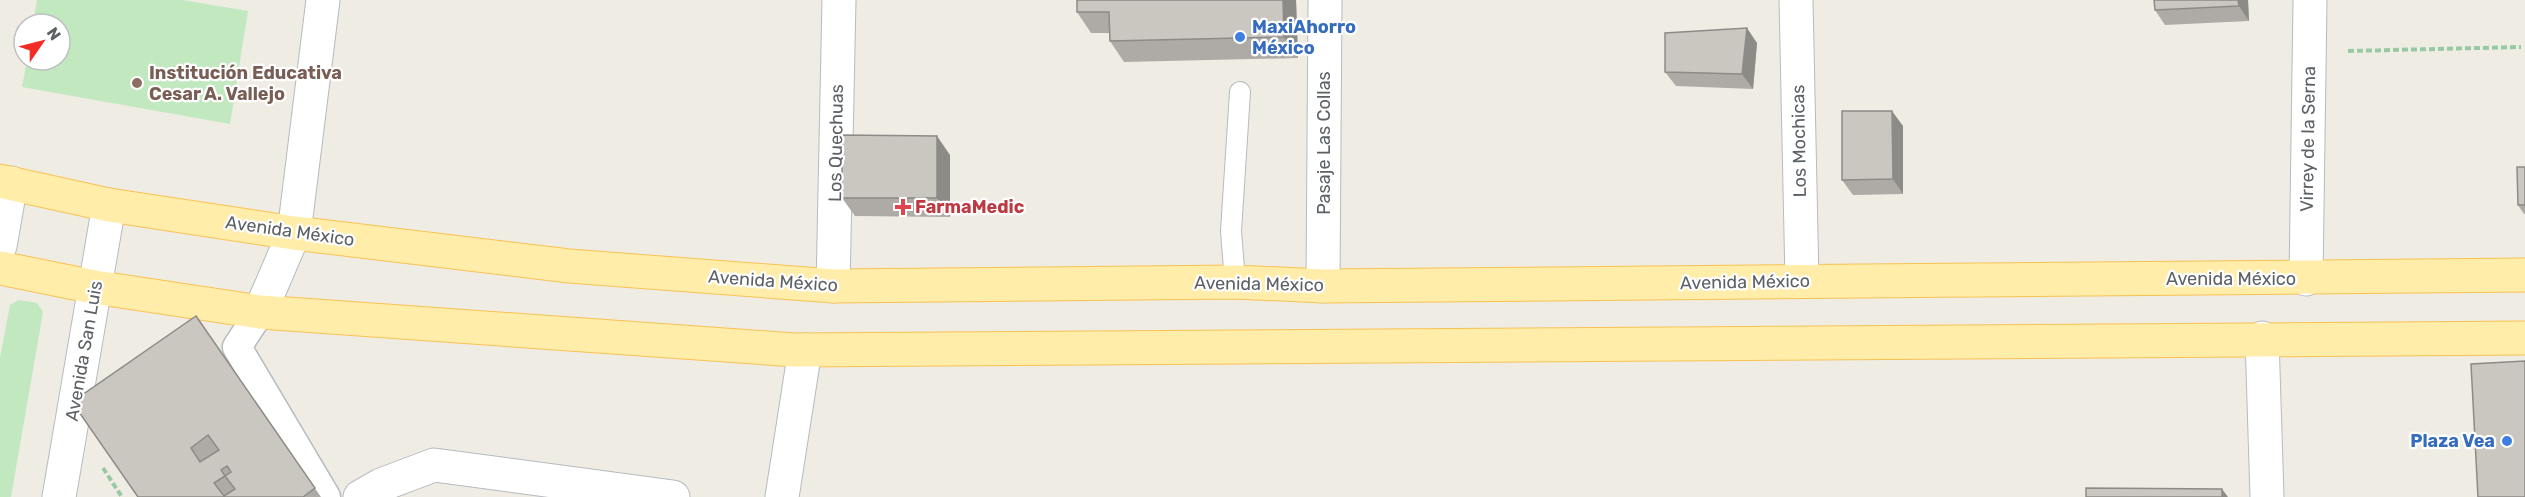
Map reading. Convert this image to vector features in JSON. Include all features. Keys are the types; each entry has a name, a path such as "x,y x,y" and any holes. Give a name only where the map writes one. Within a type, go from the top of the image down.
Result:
{"main road":[{"name":"Avenida México","path":"6,182 109,205 294,233 570,266 833,286 1235,282 1323,286 2306,279 2525,275"},
{"path":"0,268 94,287 260,312 805,350 2262,338 2525,338"}],"street":[{"path":"323,0 294,233 260,312 237,347 326,497"},
{"name":"Los Quechuas","path":"833,286 839,0"},
{"name":"Pasaje Las Collas","path":"1323,286 1325,0"},
{"name":"Los Mochicas","path":"1796,0 1802,281"},
{"name":"Virrey de la Serna","path":"2306,279 2310,0"},
{"path":"0,246 6,182"},
{"name":"Avenida San Luis","path":"58,497 109,205"},
{"path":"2262,338 2267,497"},
{"path":"782,497 805,350"},
{"path":"360,497 434,465 672,497"}],"lane":[{"path":"1235,282 1231,231 1240,92"}],"path":[{"path":"2309,52 2521,47"}],"green space":[{"path":"37,0 183,0 248,11 230,124 22,87 25,72 72,72 72,12 35,12"},
{"path":"19,300 37,303 43,312 11,497 0,497 0,358 10,305"}],"building":[{"path":"1077,0 1283,0 1284,37 1110,41 1109,12 1077,12"},
{"path":"2154,0 2238,0 2239,6 2155,10"},
{"path":"1747,28 1742,74 1665,72 1665,33"},
{"path":"1842,111 1892,111 1893,179 1842,180"},
{"path":"842,135 937,136 937,198 842,198"},
{"path":"2517,167 2525,167 2525,205 2518,205"},
{"path":"196,316 315,488 303,497 138,497 72,402","holes":["208,435 219,450 200,462 191,448","227,466 231,472 225,476 221,470","225,476 235,489 224,496 214,483"]},
{"name":"Plaza Vea","path":"2525,361 2525,497 2478,497 2471,364"},
{"path":"2086,488 2222,489 2222,497 2086,497"}],"place":[{"name":"MaxiAhorro México","path":"1240,37"},
{"name":"Institución Educativa Cesar A. Vallejo","path":"137,83"},
{"name":"FarmaMedic","path":"903,207"},
{"name":"Plaza Vea","path":"2507,441"}]}
